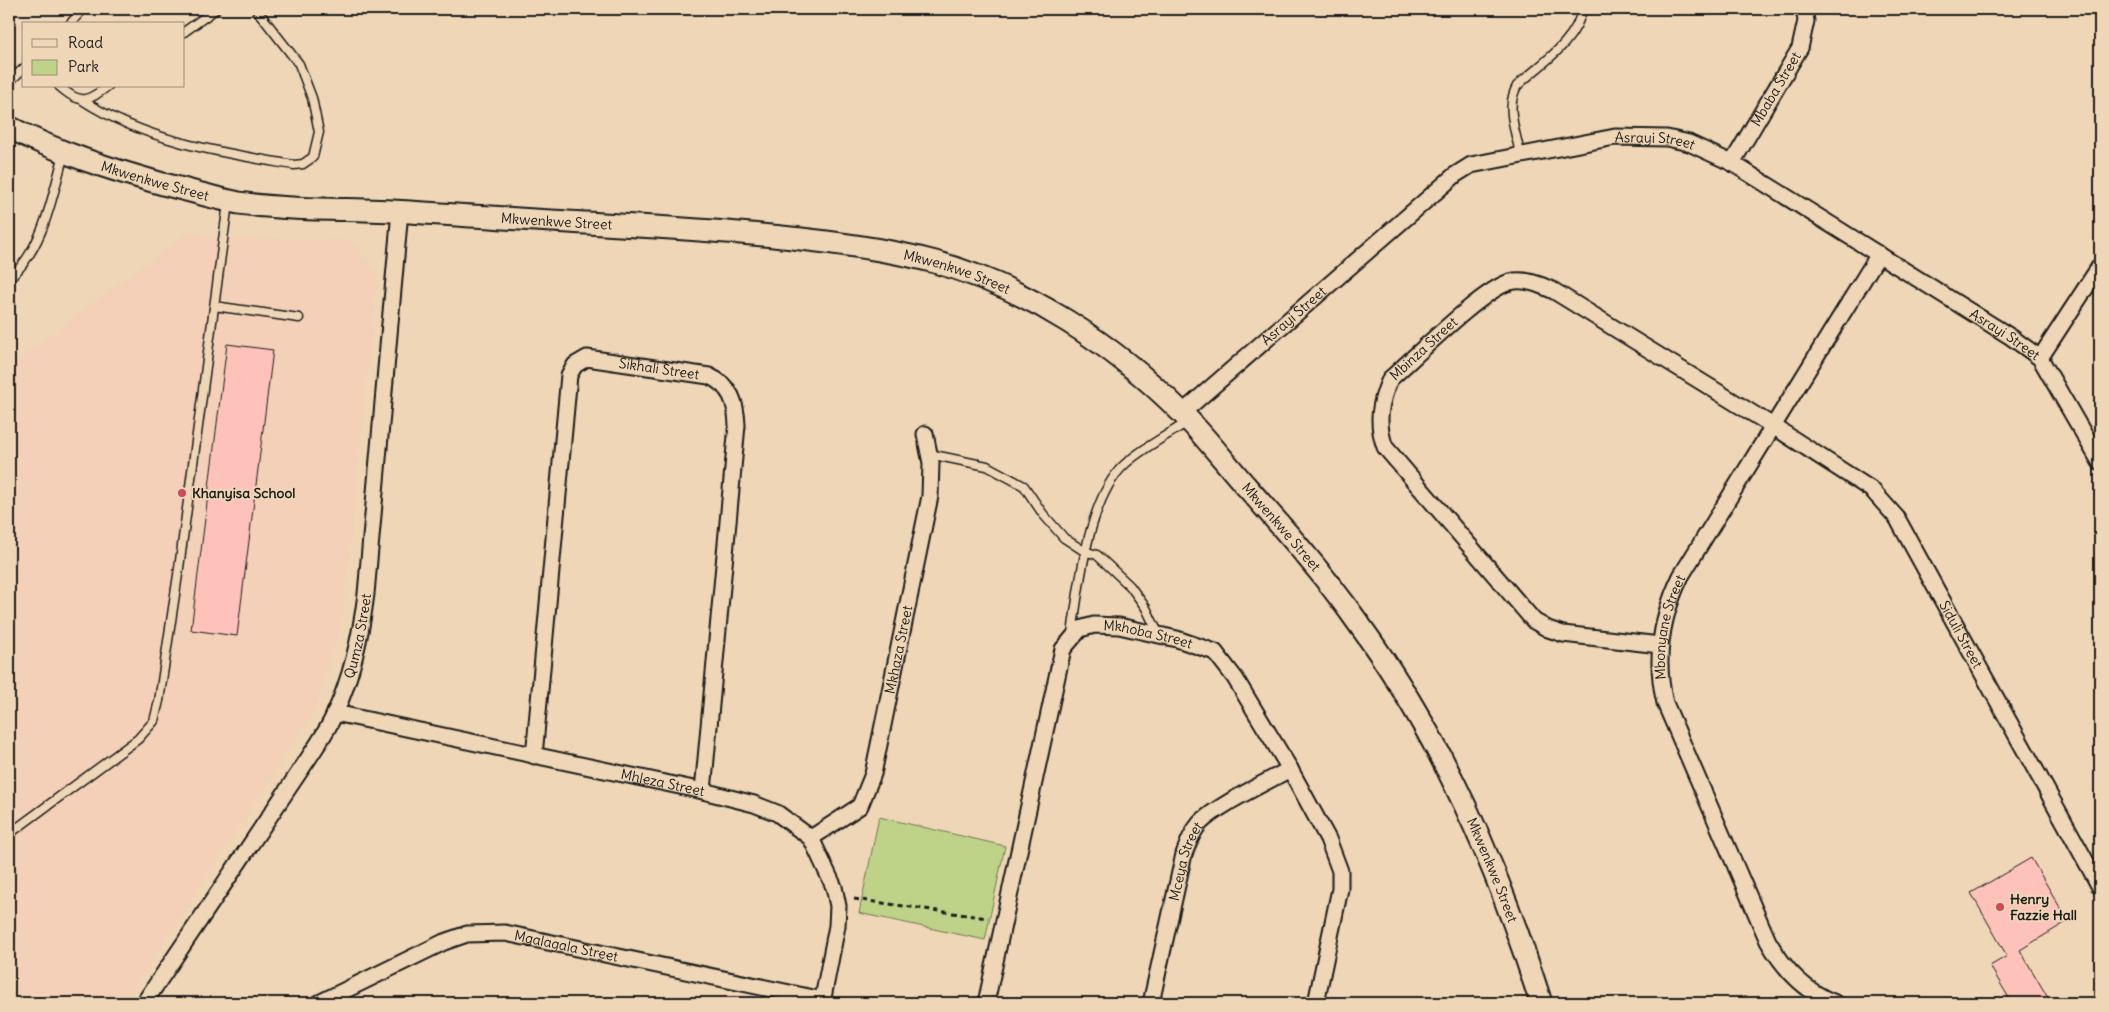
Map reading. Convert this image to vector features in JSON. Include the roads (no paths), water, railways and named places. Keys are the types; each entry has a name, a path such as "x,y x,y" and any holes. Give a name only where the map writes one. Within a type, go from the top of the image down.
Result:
{"street":[{"name":"Mbaba Street","path":"1732,163 1800,48 1806,20 1804,9"},
{"name":"Mkwenkwe Street","path":"9,127 39,143 64,152 151,180 228,200 286,208 400,211 775,236 858,246 936,262 1001,286 1056,313 1096,340 1186,417 1274,518 1356,619 1408,697 1444,761 1477,829 1516,927 1541,1003"},
{"name":"Asrayi Street","path":"1186,417 1455,175 1471,165 1615,137 1640,136 1667,138 1689,143 1732,163 1983,318 2040,358 2100,462"},
{"name":"Qumza Street","path":"144,1003 310,756 335,713 349,677 362,623 400,211"},
{"name":"Mbonyane Street","path":"1835,1003 1810,990 1790,974 1768,941 1665,703 1658,667 1665,615 1681,576 1879,254"},
{"path":"2040,358 2100,266"},
{"name":"Mbinza Street","path":"1660,645 1563,634 1548,629 1534,620 1385,447 1380,433 1379,415 1382,396 1390,380 1495,289 1510,282 1528,282 1554,291 1773,426"},
{"name":"Sikhali Street","path":"534,756 569,376 575,365 587,358 709,376 722,382 731,393 736,407 737,425 703,791"},
{"name":"Siduli Street","path":"1773,426 1872,490 1898,518 2100,887"},
{"name":"Mkhaza Street","path":"812,838 860,806 868,791 930,496 932,479 925,434"},
{"name":"Mkhoba Street","path":"1072,637 1080,629 1094,625 1119,626 1200,646 1215,652 1226,663 1290,769 1328,839 1340,870 1340,889 1316,1003"},
{"path":"986,1003 1056,673 1063,649 1072,637"},
{"name":"Mhleza Street","path":"335,713 703,791 754,804 777,813 812,838"},
{"name":"Mceya Street","path":"1152,1003 1189,838 1200,823 1214,812 1290,769"},
{"path":"812,838 834,887 836,896 837,926 822,1002"},
{"name":"Mgalagala Street","path":"319,1003 444,942 467,934 486,932 505,933 822,1002"}],"lane":[{"path":"72,22 83,9"},
{"path":"185,31 216,9"},
{"path":"61,88 71,97 82,100 106,116 129,125 196,146 294,165 303,164 313,157 319,132 312,98 298,64 256,9"},
{"path":"1520,154 1511,108 1511,96 1517,86 1573,34 1580,22 1582,9"},
{"path":"9,82 22,70"},
{"path":"82,100 92,98 105,88"},
{"path":"9,279 31,252 44,225 64,152"},
{"path":"9,834 138,739 154,721 159,701 178,578 228,200"},
{"path":"214,306 299,318"},
{"path":"1072,637 1084,551 1112,480 1123,466 1186,417"},
{"path":"929,454 987,466 1024,486 1043,514 1064,538 1084,551 1097,556 1130,586 1146,608 1159,635"}],"place":[{"name":"Khanyisa School","path":"182,493"},
{"name":"Henry Fazzie Hall","path":"2000,907"}]}
